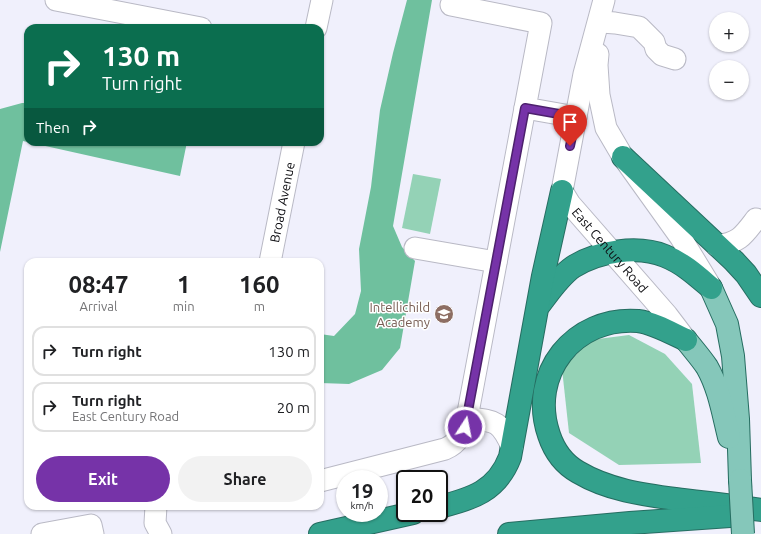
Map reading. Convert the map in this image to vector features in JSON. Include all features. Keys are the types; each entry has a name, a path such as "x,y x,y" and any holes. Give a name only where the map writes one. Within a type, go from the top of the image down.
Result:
{"highway":[{"path":"623,157 746,274 761,296"},
{"path":"448,504 469,498 488,489 502,474 506,466 512,447 539,306 543,276 562,191"},
{"path":"539,306 553,286 573,268 585,261 612,253 639,251 652,252 665,256 687,268 711,288"},
{"path":"686,340 639,321 626,321 598,326 575,338 557,359 546,384 544,398 545,425 551,440 566,464 577,472 610,487 647,496 761,510"},
{"path":"509,534 630,523 761,514"},
{"path":"320,534 396,517"}],"main road":[{"name":"East Century Road","path":"711,288 727,324 733,356 738,419 743,534"},
{"name":"East Century Road","path":"686,340 706,366 714,384 722,407 740,480"}],"street":[{"path":"56,0 180,24"},
{"path":"317,24 322,0"},
{"name":"East Century Road","path":"604,1 597,65 599,95 606,128 623,157 681,238 711,288"},
{"name":"East Century Road","path":"604,1 584,74 562,191 570,204 667,315 686,340"},
{"path":"324,480 453,446 460,438 465,427 542,23 451,5"},
{"path":"602,22 639,27 654,42 656,49 662,55 675,59"},
{"path":"525,108 576,117"},
{"name":"Broad Avenue","path":"271,258 293,146"},
{"path":"717,246 731,243 743,236 756,219"},
{"path":"414,248 496,262"},
{"path":"467,418 490,420 497,424 505,432 512,447"},
{"path":"156,510 156,523 162,534"},
{"path":"42,534 91,525 93,534"}],"green space":[{"path":"407,0 432,0 393,226 402,247 415,261 400,348 382,370 349,384 324,383 324,335 334,336 355,314 361,291 359,249 371,187 380,110"},
{"path":"24,103 24,141 0,252 0,109"},
{"path":"45,146 186,146 180,176"},
{"path":"413,174 441,179 430,234 402,228"},
{"path":"629,335 665,354 692,384 701,463 619,465 569,433 562,369 590,340"}],"place":[{"name":"Intellichild Academy","path":"444,314"}],"route":[{"path":"465,427 525,108 576,117 570,146"}]}
